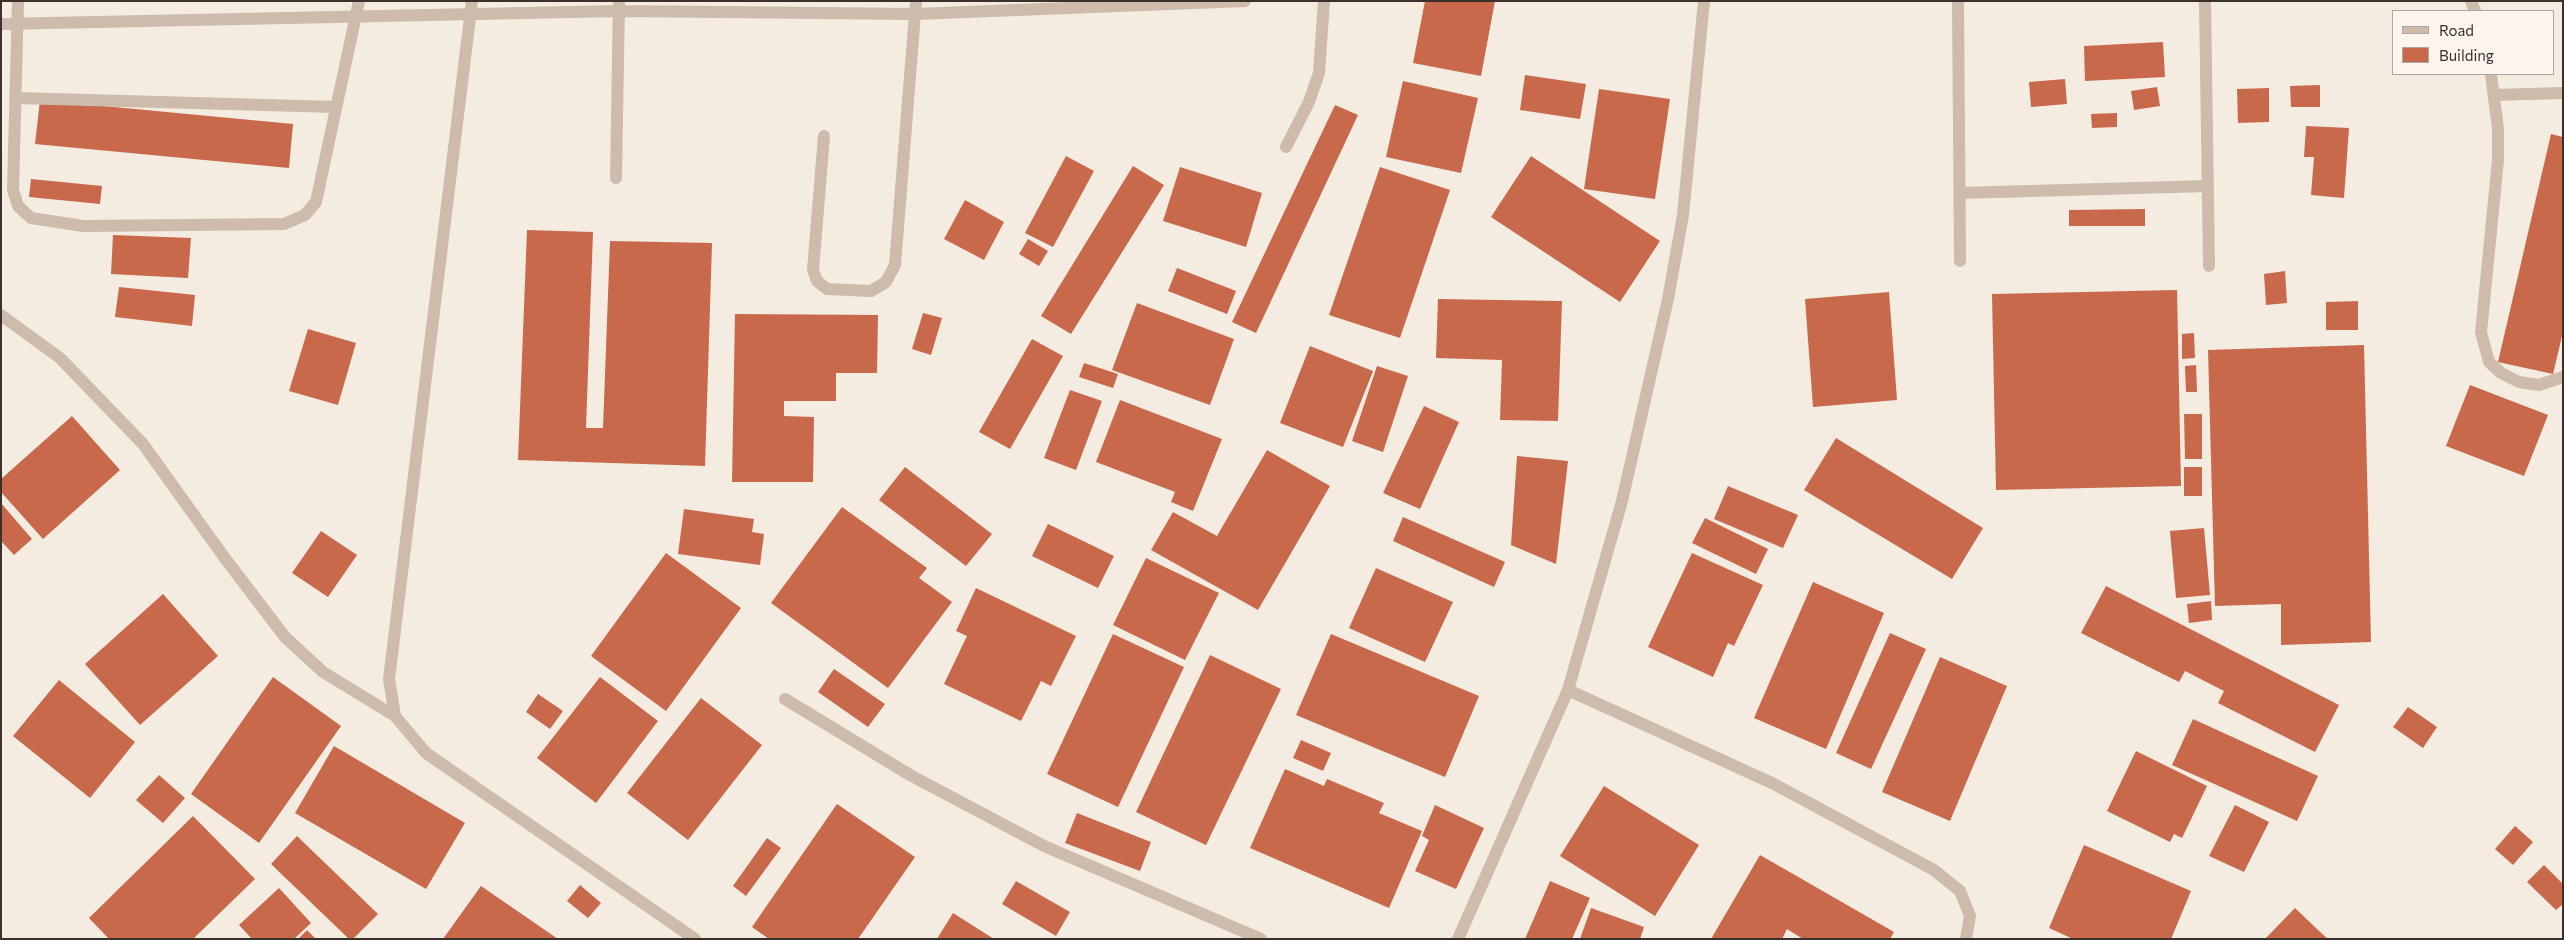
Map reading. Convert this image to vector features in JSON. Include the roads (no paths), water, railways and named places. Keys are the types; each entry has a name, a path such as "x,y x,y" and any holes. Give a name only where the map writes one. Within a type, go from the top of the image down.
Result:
{"street":[{"path":"18,1 17,98 13,190 18,206 31,218 84,226 284,224 305,215 316,202 359,1"},
{"path":"1,24 355,18 471,7 916,8 1245,1"},
{"path":"1286,147 1309,102 1319,73 1324,1"},
{"path":"1458,939 1568,690 1622,501 1668,299 1683,215 1704,1"},
{"path":"1958,1 1960,261"},
{"path":"2205,1 2209,266"},
{"path":"616,178 619,6"},
{"path":"395,716 389,679 471,7"},
{"path":"824,136 813,270 817,281 827,289 871,292 886,282 895,265 916,8"},
{"path":"2491,75 2498,129 2498,160 2481,332 2488,362 2501,373 2519,382 2539,385 2563,377"},
{"path":"2494,95 2563,93"},
{"path":"17,98 336,107"},
{"path":"1960,194 2207,186"},
{"path":"1,315 60,358 142,444 285,637 323,672 395,716 426,753 695,939"},
{"path":"1568,690 1772,783 1934,870 1960,891 1970,916 1966,939"},
{"path":"785,699 910,775 1044,846 1261,939"}]}
